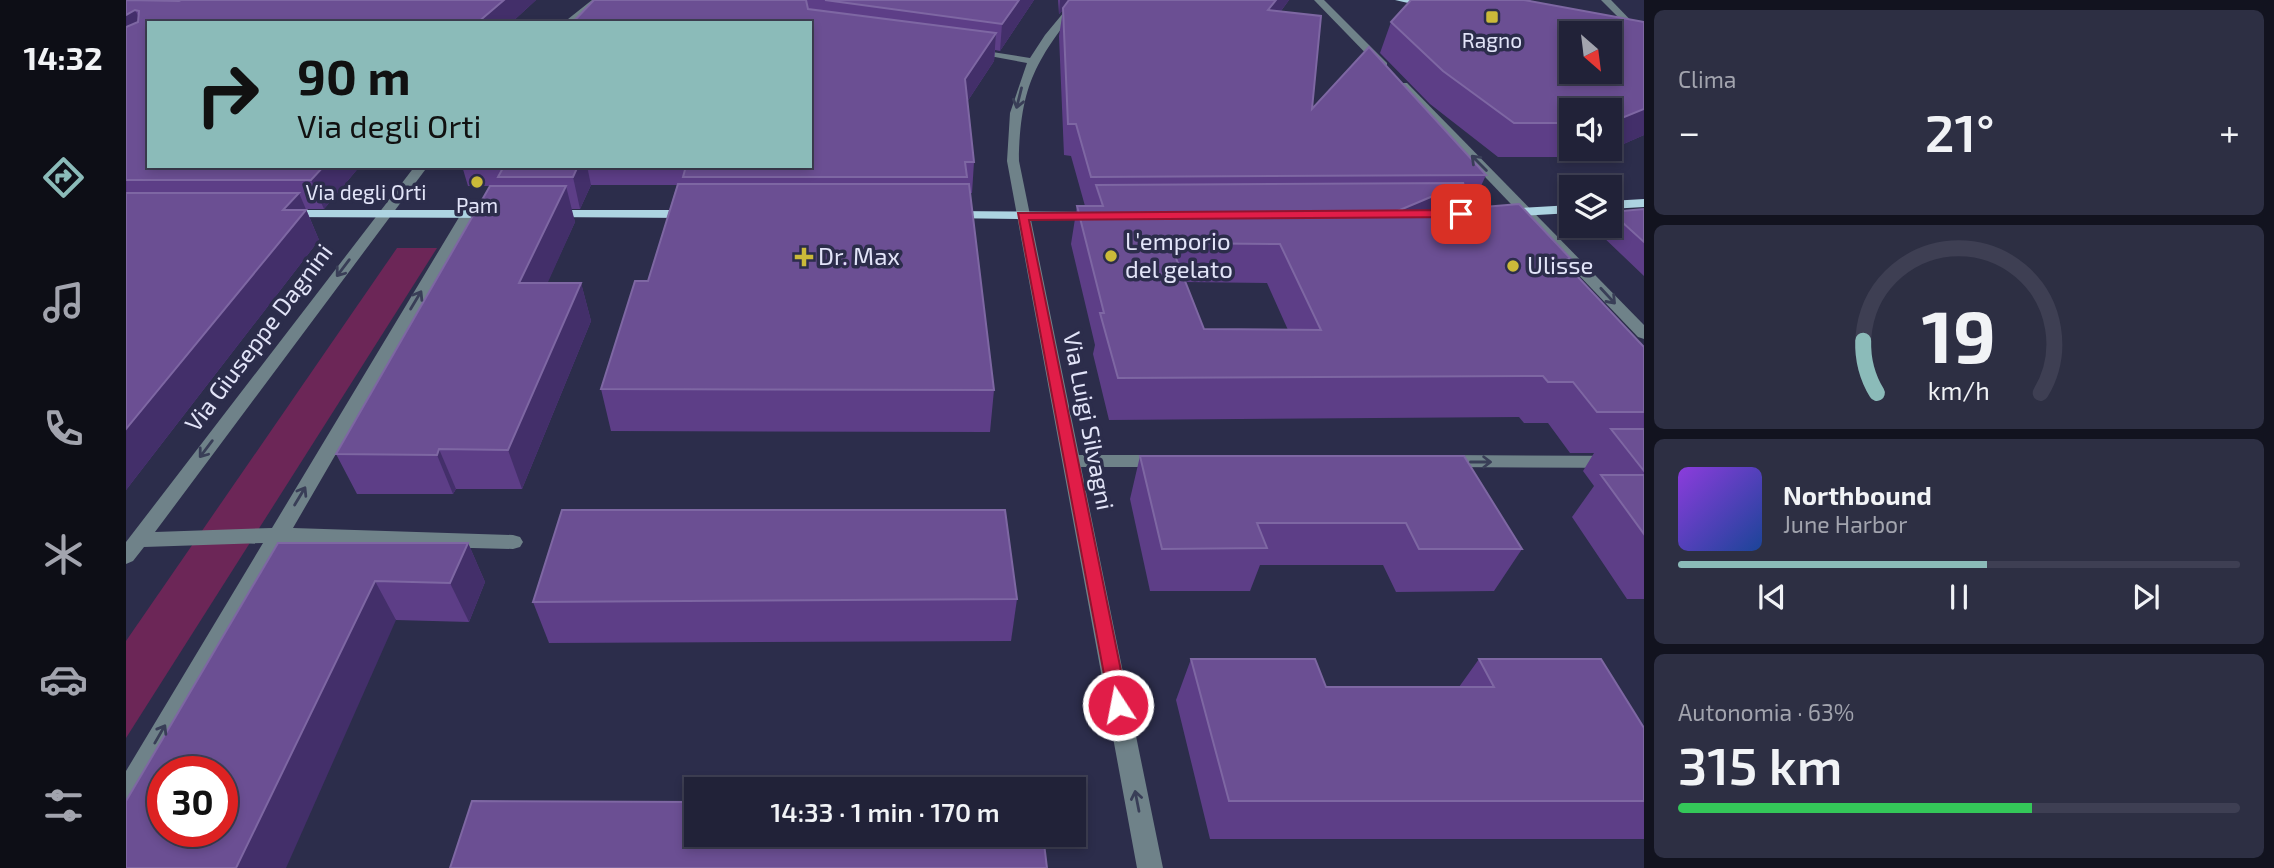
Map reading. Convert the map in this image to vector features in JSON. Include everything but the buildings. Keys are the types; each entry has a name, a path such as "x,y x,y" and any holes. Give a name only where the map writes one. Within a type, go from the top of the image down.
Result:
{"main road":[{"path":"1401,0 1440,7"},
{"path":"1622,204 1644,203"},
{"path":"1485,214 1559,210"},
{"name":"Via degli Orti","path":"277,215 508,214"},
{"path":"535,214 708,215"},
{"path":"937,215 1108,216"}],"street":[{"path":"589,0 610,3"},
{"path":"571,21 598,0"},
{"name":"Via Luigi Silvagni","path":"1079,0 1049,33 1032,61 1014,120 1013,161 1150,868"},
{"path":"1319,0 1644,334"},
{"path":"1606,0 1644,40"},
{"path":"955,50 1032,61"},
{"name":"Via Giuseppe Dagnini","path":"132,548 420,168"},
{"path":"126,793 468,214"},
{"path":"1070,461 1182,461"},
{"path":"1420,461 1644,462"},
{"name":"Via Giuseppe Dagnini","path":"132,548 277,535 513,542"}],"shaded area":[{"path":"397,248 437,248 126,738 126,641"}],"place":[{"name":"Ragno","path":"1492,17"},
{"name":"Pam","path":"477,182"},
{"name":"L'emporio del gelato","path":"1111,256"},
{"name":"Dr. Max","path":"804,257"},
{"name":"Ulisse","path":"1513,266"}],"route":[{"path":"1118,705 1022,216 1461,214"}]}
